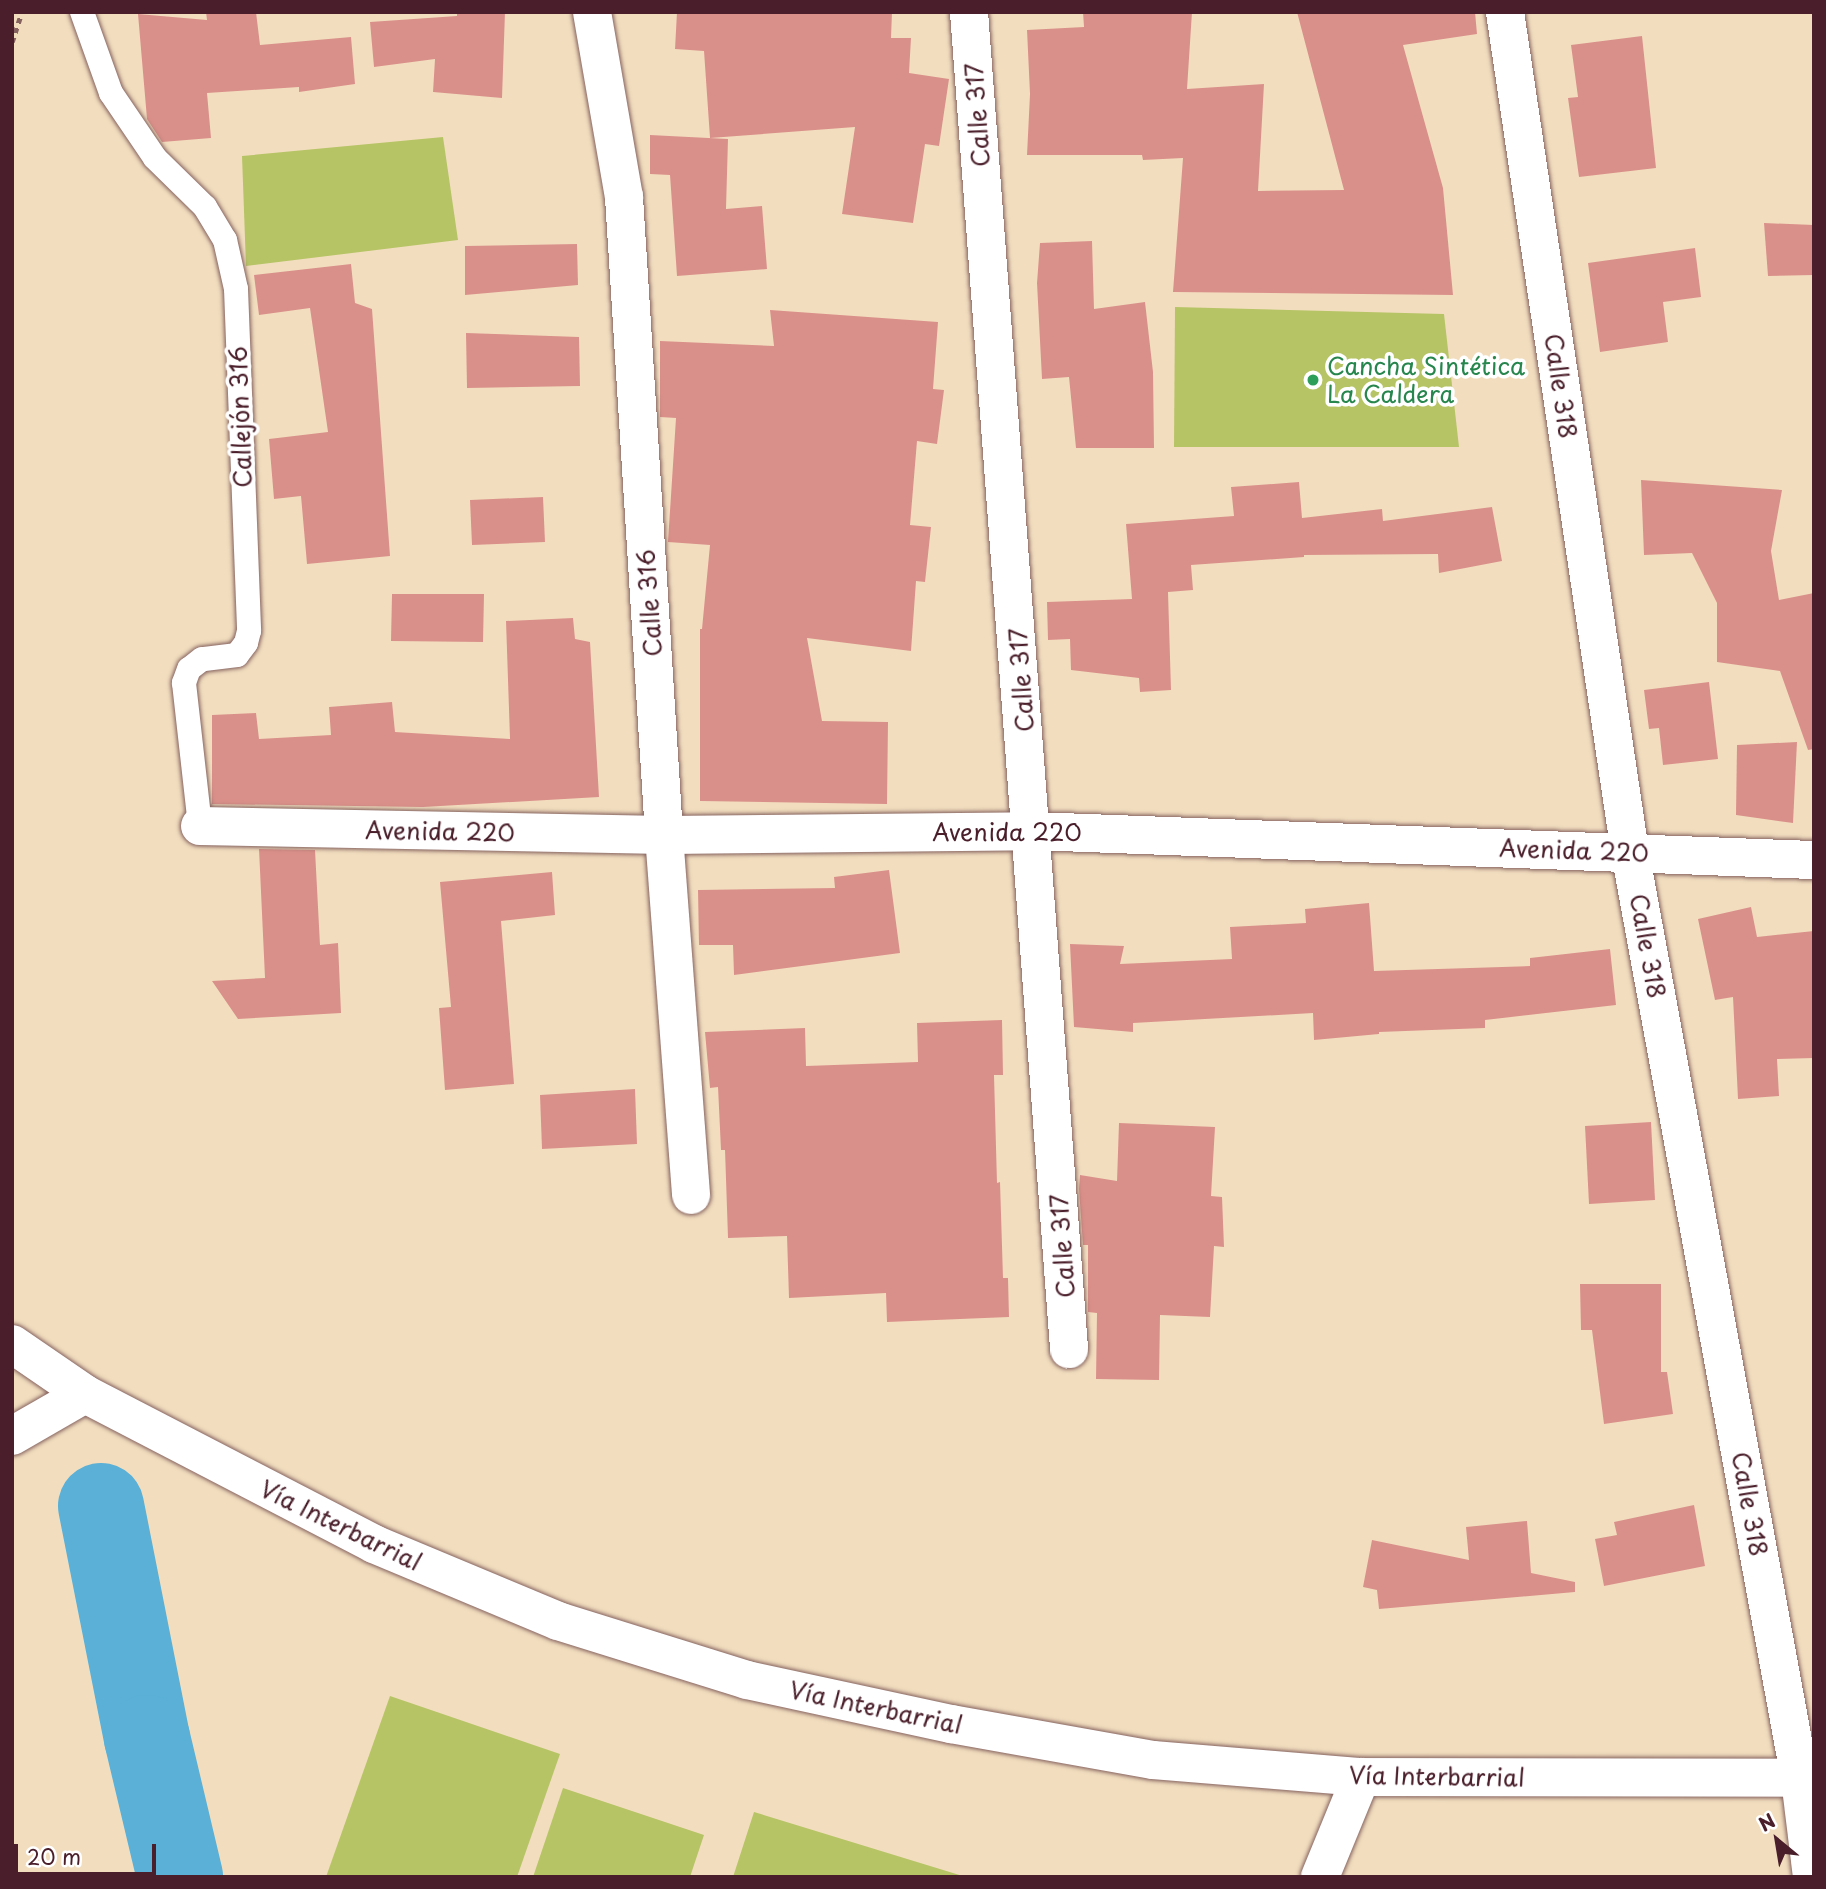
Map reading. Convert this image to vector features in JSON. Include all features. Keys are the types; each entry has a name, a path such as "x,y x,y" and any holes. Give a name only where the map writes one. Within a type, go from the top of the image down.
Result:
{"street":[{"name":"Calle 316","path":"592,12 624,197 664,835 691,1195"},
{"name":"Calle 317","path":"969,12 1033,831 1069,1349"},
{"name":"Calle 318","path":"1505,12 1630,852 1807,1778 1812,1877"},
{"name":"Avenida 220","path":"200,826 664,835 1033,831 1814,860"},
{"name":"Vía Interbarrial","path":"12,1344 85,1394 374,1544 558,1621 747,1680 951,1724 1153,1760 1361,1777 1807,1778"},
{"path":"12,1436 85,1394"},
{"path":"1320,1877 1361,1777"}],"lane":[{"name":"Callejón 316","path":"82,12 111,93 155,158 205,207 225,240 236,289 248,631 246,643 237,655 202,659 189,669 184,683 200,826"}],"path":[{"path":"12,42 22,12"}],"green space":[{"path":"443,137 458,240 246,266 242,156"},
{"name":"Cancha Sintética La Caldera","path":"1175,307 1444,314 1459,447 1174,447"},
{"path":"390,1696 560,1754 517,1877 326,1877"},
{"path":"563,1788 704,1835 690,1877 533,1877"},
{"path":"754,1812 966,1877 733,1877"}],"building":[{"path":"206,12 256,12 260,45 351,37 355,84 299,92 299,87 207,93 211,138 162,142 147,119 138,14 207,20"},
{"path":"457,12 505,12 502,98 433,92 435,59 374,67 370,22 457,16"},
{"path":"677,12 892,12 891,38 911,38 909,73 949,79 939,146 925,144 913,223 842,214 855,127 710,138 704,51 675,49"},
{"path":"1083,12 1192,12 1187,89 1264,84 1258,191 1344,190 1297,12 1475,12 1477,34 1403,45 1443,188 1453,295 1173,292 1183,158 1143,160 1142,155 1027,155 1030,94 1027,30 1084,27"},
{"path":"1642,36 1656,168 1579,177 1568,98 1578,97 1571,45"},
{"path":"650,135 728,139 726,209 762,206 767,269 677,276 670,175 650,174"},
{"path":"1764,223 1814,225 1814,275 1768,276"},
{"path":"1092,241 1094,309 1145,302 1153,372 1154,448 1076,448 1069,377 1042,379 1037,283 1040,243"},
{"path":"577,244 578,285 465,295 465,246"},
{"path":"1695,248 1701,297 1663,302 1668,342 1600,352 1588,263"},
{"path":"351,264 355,303 372,309 390,556 307,564 301,496 274,499 269,439 328,432 310,308 259,315 254,275"},
{"path":"770,310 938,322 933,389 944,390 937,444 917,441 910,525 931,527 925,582 916,581 911,651 807,638 822,721 888,722 887,804 700,801 700,629 710,545 668,542 676,418 660,417 660,341 774,346"},
{"path":"466,333 579,337 580,386 467,388"},
{"path":"1641,480 1782,490 1771,551 1779,600 1814,593 1814,749 1808,750 1780,671 1717,662 1717,603 1692,553 1644,555"},
{"path":"1299,482 1302,518 1382,509 1383,521 1492,507 1502,561 1439,573 1438,554 1304,555 1191,565 1193,590 1168,592 1171,690 1140,692 1139,678 1071,670 1070,639 1048,640 1047,602 1132,599 1126,524 1234,516 1231,487"},
{"path":"543,497 545,542 472,545 470,500"},
{"path":"392,594 484,594 483,642 391,641"},
{"path":"573,618 575,639 590,642 599,797 423,807 212,804 212,715 256,713 259,739 331,735 329,707 392,702 395,732 510,739 506,621"},
{"path":"1709,682 1718,759 1663,765 1659,728 1649,729 1644,690"},
{"path":"1797,742 1793,823 1736,815 1737,745"},
{"path":"259,849 315,850 320,945 338,943 341,1013 238,1019 212,981 265,978"},
{"path":"889,870 900,953 734,975 733,945 699,945 698,890 835,888 834,877"},
{"path":"552,872 555,915 501,921 514,1084 445,1090 439,1008 451,1007 440,882"},
{"path":"1369,903 1374,971 1530,966 1530,958 1610,949 1616,1005 1485,1020 1485,1028 1379,1032 1314,1040 1313,1013 1133,1023 1133,1032 1074,1027 1070,944 1124,946 1120,964 1232,959 1230,927 1306,923 1305,909"},
{"path":"1751,907 1757,937 1814,931 1814,1058 1777,1059 1779,1096 1738,1099 1733,997 1715,1000 1698,919"},
{"path":"1002,1020 1003,1075 994,1075 997,1183 1000,1182 1003,1278 1008,1278 1009,1317 887,1322 886,1293 789,1298 787,1236 728,1238 725,1150 721,1150 718,1087 710,1088 705,1032 805,1028 806,1066 918,1062 917,1023"},
{"path":"635,1089 637,1144 542,1149 540,1095"},
{"path":"1651,1122 1655,1200 1589,1204 1585,1126"},
{"path":"1119,1123 1215,1127 1211,1196 1222,1197 1224,1247 1214,1246 1210,1317 1160,1315 1159,1380 1096,1379 1097,1313 1088,1312 1088,1245 1083,1245 1080,1175 1117,1181"},
{"path":"1580,1284 1661,1284 1661,1372 1667,1372 1673,1414 1604,1424 1592,1330 1581,1330"},
{"path":"1694,1505 1705,1566 1604,1586 1595,1539 1617,1535 1614,1522"},
{"path":"1527,1521 1531,1573 1575,1582 1575,1592 1379,1609 1377,1590 1363,1587 1372,1540 1469,1560 1466,1527"}],"waterway":[{"path":"101,1506 147,1738 180,1877"}],"place":[{"name":"Cancha Sintética La Caldera","path":"1313,380"}]}
